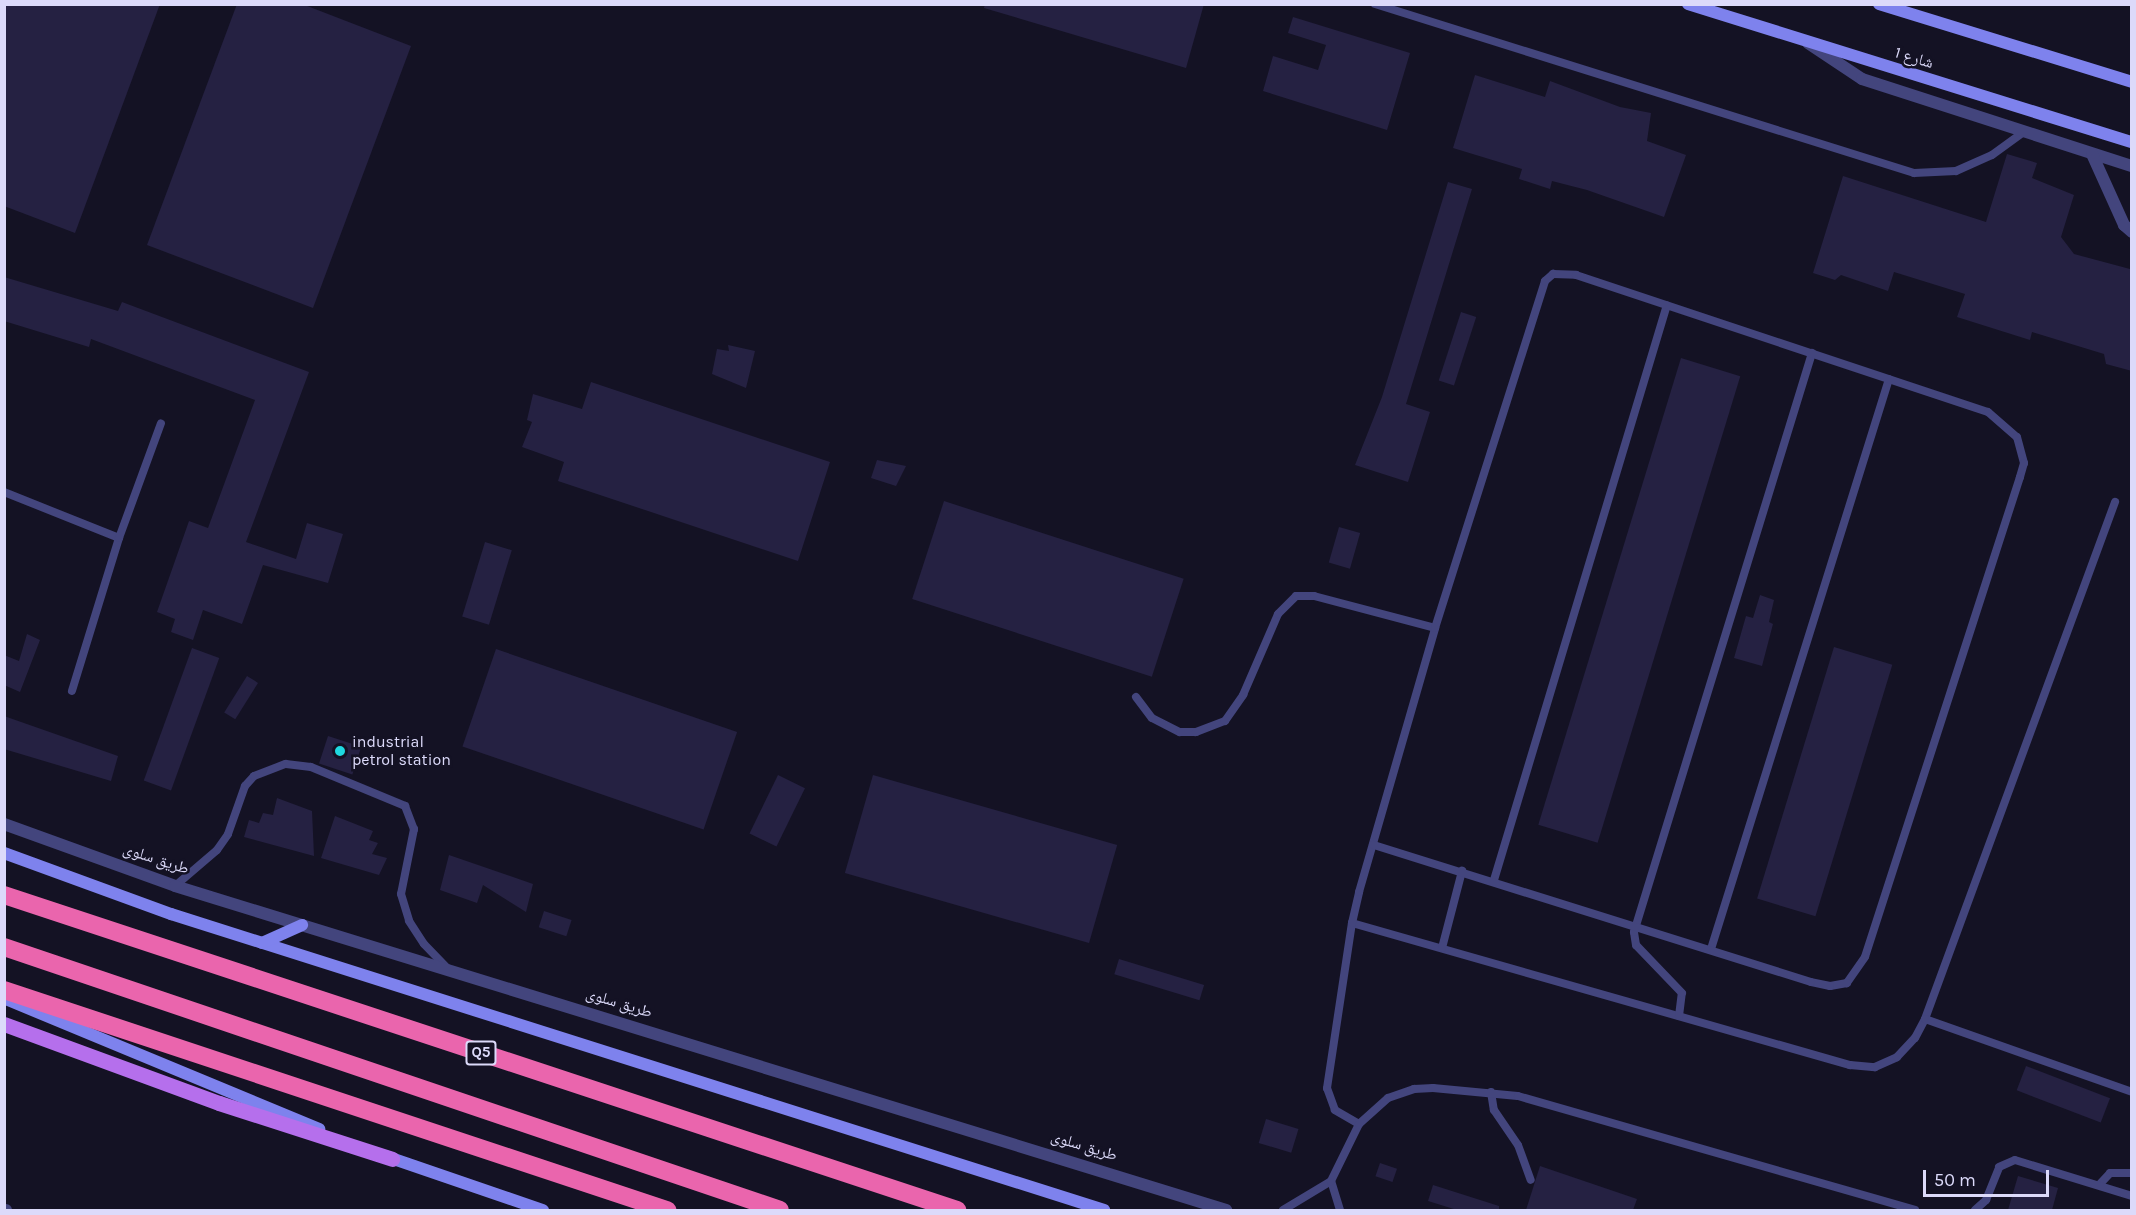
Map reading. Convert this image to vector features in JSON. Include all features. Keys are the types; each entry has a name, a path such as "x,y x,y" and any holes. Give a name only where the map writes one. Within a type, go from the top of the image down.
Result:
{"highway":[{"name":"Q5","path":"4,895 957,1210"},
{"path":"4,947 780,1210"},
{"path":"4,990 667,1210"}],"main road":[{"name":"شارع 1","path":"1688,4 2132,142"},
{"path":"1879,5 2132,82"},
{"path":"4,853 262,943 1104,1210"},
{"path":"262,943 302,925"},
{"path":"4,998 392,1159"},
{"path":"4,1024 219,1103 543,1210"}],"street":[{"path":"1808,43 1862,79 2022,133 2132,166"},
{"path":"2092,154 2124,225 2132,232"},
{"name":"طريق سلوى","path":"4,824 175,886 1226,1210"}],"lane":[{"path":"1375,4 1914,173 1956,171 1992,155 2022,133"},
{"path":"1359,1124 1335,1110 1327,1088 1352,923 1373,845 1435,628 1545,281 1553,274 1565,273 1988,412 2006,424 2023,450 2020,477 1857,974 1848,983 1830,986 1494,880 1373,845"},
{"path":"1494,880 1667,305"},
{"path":"1679,1016 1682,993 1636,945 1636,925 1812,353"},
{"path":"1711,949 1888,379"},
{"path":"72,691 119,538 160,423"},
{"path":"4,492 119,538"},
{"path":"1352,923 1850,1065 1875,1067 1897,1057 1915,1038 1925,1019 2115,502"},
{"path":"1136,697 1152,718 1180,732 1196,732 1225,721 1243,695 1278,614 1296,596 1314,596 1435,628"},
{"path":"175,886 217,850 228,834 245,786 254,776 286,764 311,767 405,806 414,829 401,894 409,921 424,944 450,971"},
{"path":"1442,948 1462,871"},
{"path":"1925,1019 2132,1092"},
{"path":"1283,1210 1331,1181 1359,1124 1382,1103 1407,1091 1433,1088 1518,1096 1915,1210"},
{"path":"1491,1092 1494,1110 1518,1145 1532,1180"},
{"path":"1975,1210 1986,1200 1996,1171 2008,1161 2132,1196"},
{"path":"2099,1185 2110,1173 2132,1173"},
{"path":"1331,1181 1340,1210"}],"building":[{"path":"4,4 160,4 75,233 4,206"},
{"path":"237,4 302,4 411,46 313,308 147,245"},
{"path":"985,4 1204,4 1186,68 984,8"},
{"path":"1293,17 1410,53 1387,130 1263,91 1273,56 1318,70 1326,45 1288,33"},
{"path":"1475,75 1545,97 1550,81 1620,107 1651,113 1647,141 1686,155 1664,217 1587,190 1552,181 1550,189 1519,179 1522,169 1453,148"},
{"path":"2007,154 2037,163 2032,178 2074,195 2061,237 2074,254 2130,269 2132,371 2106,364 2104,354 2032,332 2030,340 1957,317 1965,294 1894,272 1888,291 1841,275 1835,280 1813,273 1843,176 1986,222"},
{"path":"1448,182 1472,189 1406,404 1430,412 1408,482 1355,465 1382,397"},
{"path":"4,277 118,311 122,302 309,372 246,542 296,559 307,523 343,534 328,583 263,565 242,624 203,610 193,640 171,632 175,619 157,612 189,521 208,528 255,400 91,339 89,347 4,321"},
{"path":"1461,312 1476,317 1454,385 1439,380"},
{"path":"728,345 755,351 746,388 712,374 717,349 729,351"},
{"path":"1681,358 1740,376 1598,843 1538,825"},
{"path":"591,382 830,462 798,561 558,481 564,462 522,447 532,422 527,420 533,394 582,409"},
{"path":"877,460 906,466 896,486 871,478"},
{"path":"944,501 1184,579 1152,677 912,599"},
{"path":"1339,527 1360,533 1350,569 1329,563"},
{"path":"485,542 512,550 489,625 462,617"},
{"path":"1760,595 1774,600 1769,622 1773,624 1762,666 1734,658 1746,616 1753,618"},
{"path":"27,634 40,640 20,692 4,685 4,655 19,661"},
{"path":"1834,647 1892,665 1815,916 1757,899"},
{"path":"192,648 219,658 171,790 144,780"},
{"path":"496,649 737,732 704,829 462,746"},
{"path":"247,676 258,683 235,719 224,712"},
{"path":"4,716 118,756 111,781 4,749"},
{"path":"328,736 361,747 352,774 319,764"},
{"path":"778,775 805,788 776,847 750,833"},
{"path":"873,775 1117,845 1089,943 845,873"},
{"path":"277,798 312,811 314,856 244,837 249,820 259,823 263,813 273,815"},
{"path":"335,816 373,831 369,840 378,843 372,854 387,858 379,875 321,858"},
{"path":"449,855 533,884 526,912 483,885 477,903 440,890"},
{"path":"544,911 572,920 566,936 539,927"},
{"path":"1119,959 1204,985 1199,1000 1114,974"},
{"path":"2026,1066 2110,1098 2101,1123 2017,1090"},
{"path":"1266,1119 1299,1129 1291,1153 1259,1143"},
{"path":"1380,1163 1397,1169 1392,1182 1375,1176"},
{"path":"1540,1166 1637,1199 1633,1210 1526,1210"},
{"path":"2018,1176 2058,1188 2052,1210 2008,1210"},
{"path":"1433,1185 1499,1206 1499,1210 1457,1210 1428,1201"}],"place":[{"name":"industrial petrol station","path":"340,751"}]}
